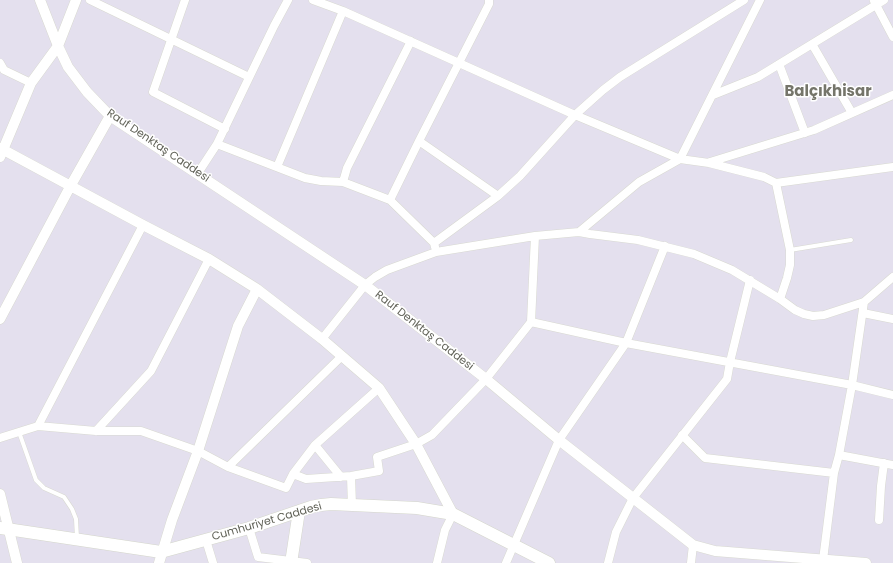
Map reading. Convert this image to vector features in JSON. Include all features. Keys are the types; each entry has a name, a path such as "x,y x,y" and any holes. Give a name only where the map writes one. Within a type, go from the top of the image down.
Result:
{"main road":[{"name":"Cumhuriyet Caddesi","path":"4,529 78,540 160,558 206,540 321,505 417,508 453,514 513,546 549,563"},
{"path":"292,562 299,511"}],"street":[{"name":"Rauf Denktaş Caddesi","path":"40,0 58,46 77,81 97,104 110,116 365,285 486,379 559,440 693,545 715,551 866,563"},
{"path":"76,0 58,46 31,83 1,152 70,185 209,259 257,289 322,339 379,388 416,444 453,514 445,530 437,563"},
{"path":"90,0 249,77"},
{"path":"185,0 153,92 225,129"},
{"path":"198,174 225,129 249,77 288,0"},
{"path":"314,0 343,11 459,62 575,115 680,159 709,163 764,177 776,183 893,167"},
{"path":"390,200 489,4 489,0"},
{"path":"434,243 498,196 535,160 575,115 603,90 620,77 744,0"},
{"path":"579,232 639,182 680,159 760,0"},
{"path":"713,95 758,77 812,44 874,2 884,0"},
{"path":"874,2 893,37"},
{"path":"277,167 343,11"},
{"path":"343,182 347,168 411,41"},
{"path":"812,44 852,113"},
{"path":"0,63 4,70 31,83"},
{"path":"779,64 805,132"},
{"path":"709,163 805,132 893,95"},
{"path":"0,319 70,185 110,116"},
{"path":"419,140 498,196"},
{"path":"217,144 314,180 343,182 390,200 434,243 436,252"},
{"path":"776,183 790,250 790,265 780,299"},
{"path":"38,426 143,225"},
{"path":"322,339 365,285 387,270 436,252 535,236 579,232 638,240 694,254 714,261 750,280 795,310 813,316 824,315 864,302 893,277"},
{"path":"293,474 306,479 352,476 379,471 376,457 416,444 432,435 486,379 531,322 535,236"},
{"path":"506,563 559,440 626,343 665,246"},
{"path":"96,431 151,371 209,259"},
{"path":"608,563 616,532 633,498 727,379 750,280"},
{"path":"160,558 198,451 238,326 257,289"},
{"path":"823,560 834,473 839,455 852,385 864,302"},
{"path":"863,313 893,319"},
{"path":"531,322 626,343 852,385 893,395"},
{"path":"228,467 342,356"},
{"path":"0,438 38,426 96,431 141,431 198,451 228,467 286,488 293,474 315,445 379,388"},
{"path":"682,435 705,458 834,473"},
{"path":"315,445 341,477"},
{"path":"839,455 893,465"},
{"path":"879,520 884,463"},
{"path":"352,476 352,506"},
{"path":"0,494 4,529 17,563"},
{"path":"249,528 258,557 307,563"},
{"path":"206,540 213,563"},
{"path":"691,563 693,545"}],"lane":[{"path":"790,250 851,240"},
{"path":"19,432 36,480 44,488 64,497 72,509 76,519 78,540"}],"district":[{"name":"Balçıkhisar","path":"828,92"}]}
